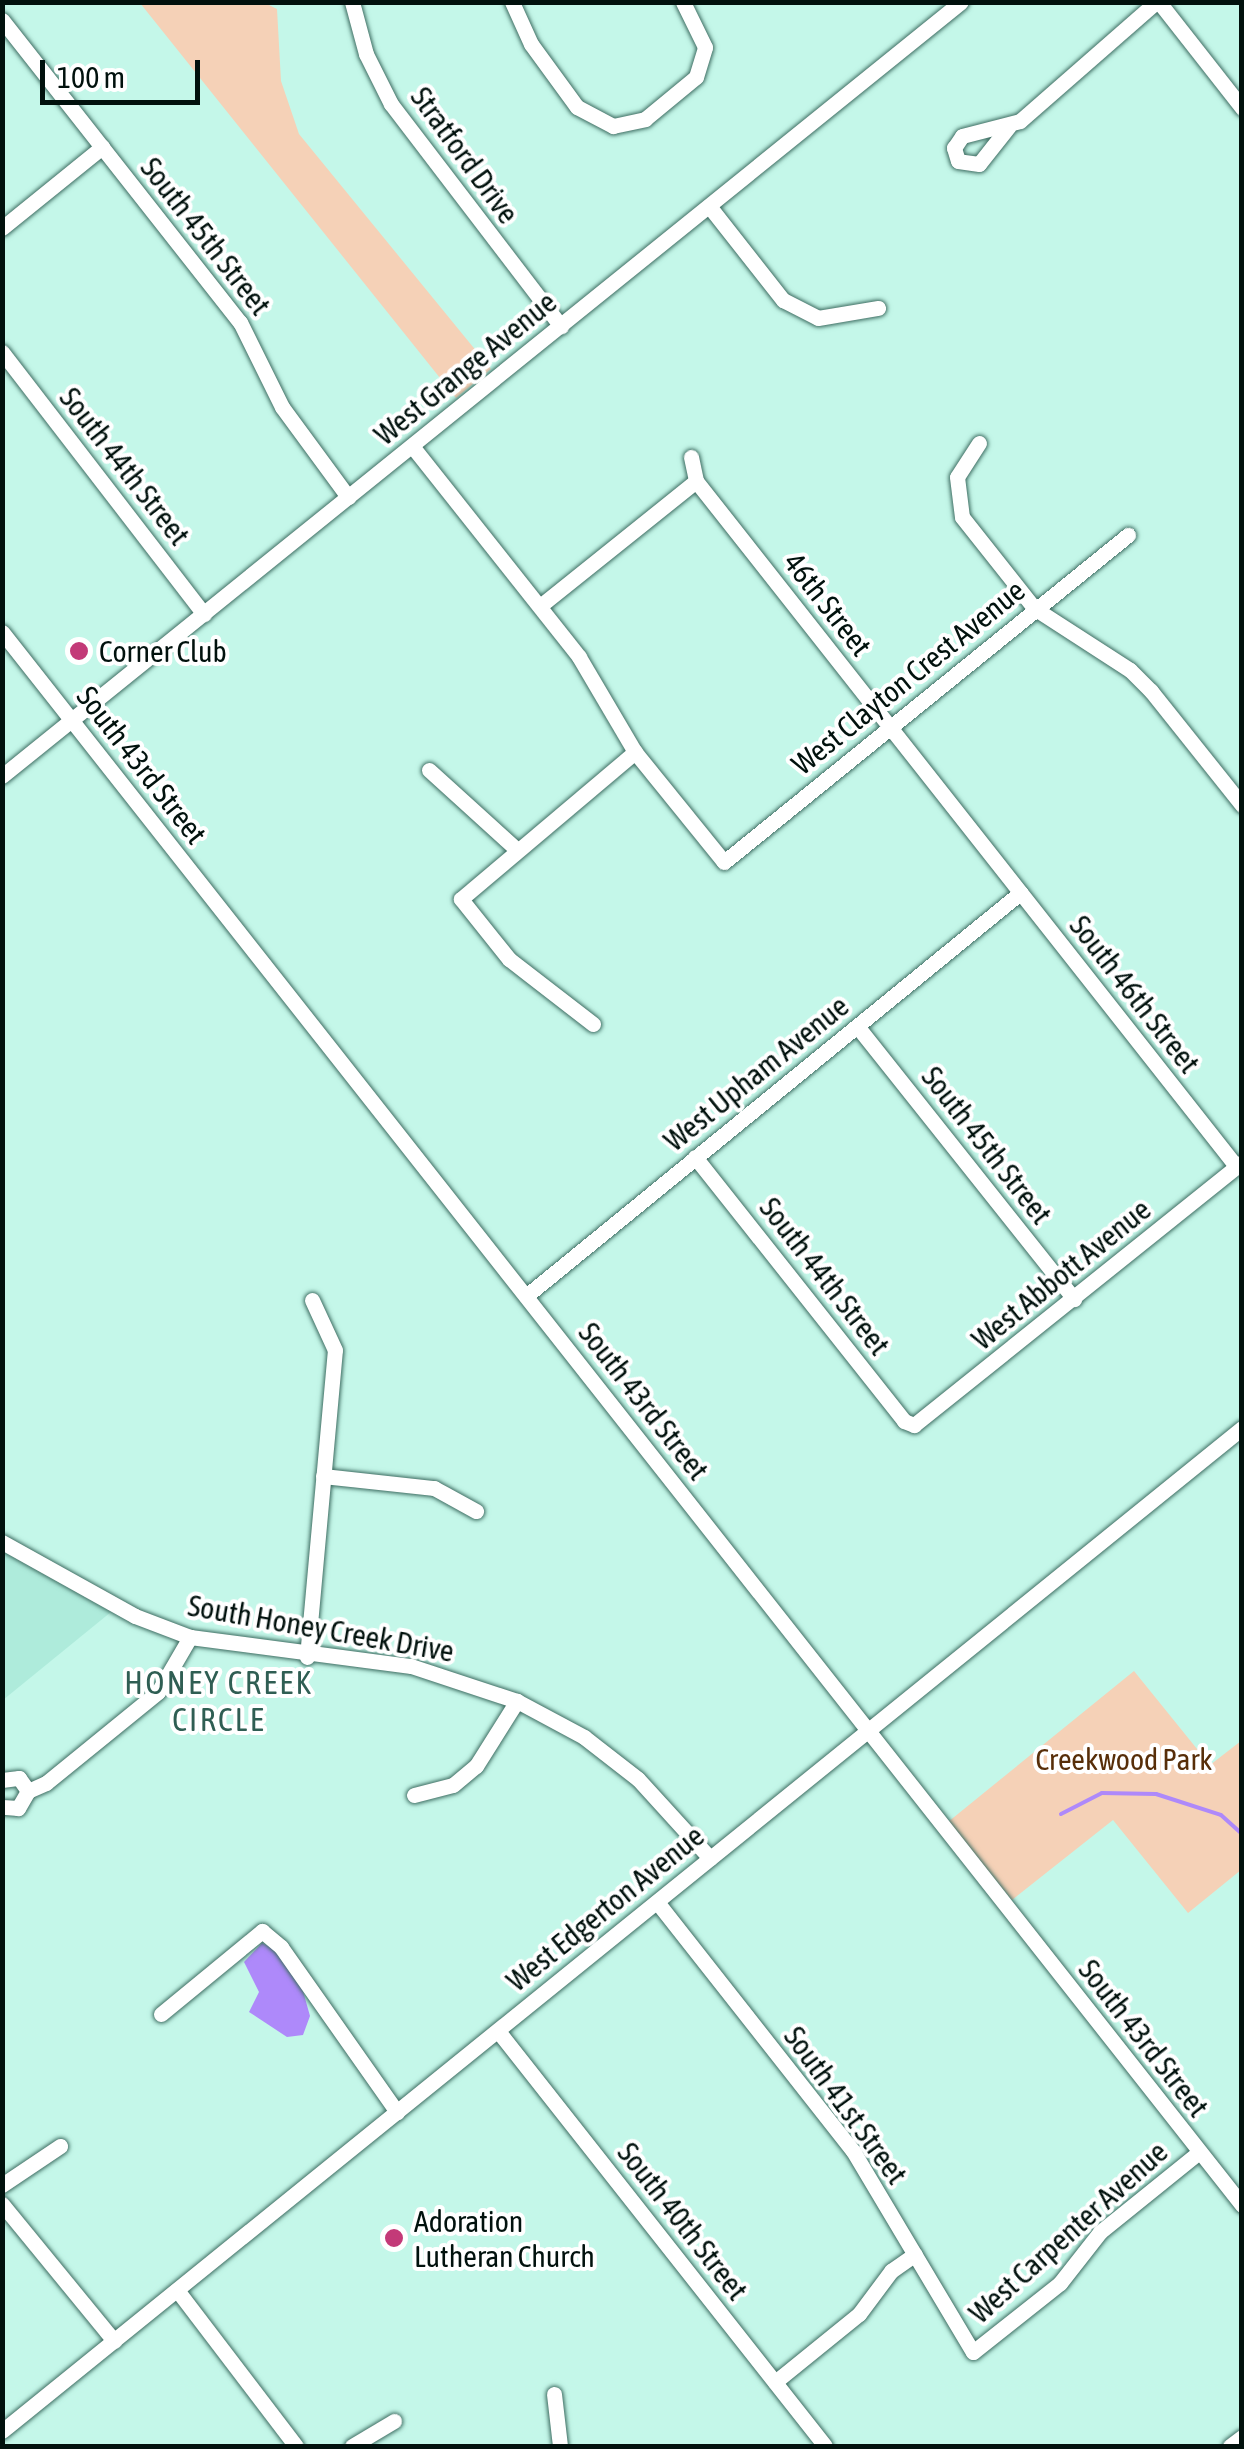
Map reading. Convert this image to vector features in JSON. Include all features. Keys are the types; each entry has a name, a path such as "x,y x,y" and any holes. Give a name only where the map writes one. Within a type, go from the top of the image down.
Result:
{"street":[{"name":"Stratford Drive","path":"352,2 366,54 391,104 560,326"},
{"path":"512,2 531,44 577,107 613,126 646,119 696,77 705,47 683,2"},
{"name":"West Grange Avenue","path":"2,776 962,2"},
{"path":"1010,126 1066,85 1157,2 1242,108"},
{"name":"South 45th Street","path":"2,20 240,322 288,417 348,498"},
{"path":"2,228 102,147"},
{"path":"709,206 792,305 841,319 878,308"},
{"name":"South 44th Street","path":"2,352 204,614"},
{"path":"979,443 957,477 956,504 1034,608 1130,670 1242,805"},
{"path":"412,446 540,606 635,752 461,899 509,959 593,1024"},
{"path":"540,606 696,480 691,456"},
{"name":"46th Street","path":"696,480 991,856"},
{"name":"West Clayton Crest Avenue","path":"635,752 724,862 1128,535"},
{"name":"South 43rd Street","path":"2,632 1242,2206"},
{"path":"428,770 516,849"},
{"name":"South 46th Street","path":"991,856 1239,1164"},
{"name":"West Upham Avenue","path":"526,1296 1020,893"},
{"name":"South 45th Street","path":"857,1026 1074,1299"},
{"name":"South 44th Street","path":"695,1157 904,1421 914,1425"},
{"name":"West Abbott Avenue","path":"914,1425 1239,1164"},
{"path":"306,1657 335,1350 312,1300"},
{"name":"West Edgerton Avenue","path":"2,2432 1242,1428"},
{"path":"323,1476 434,1488 476,1511"},
{"name":"South Honey Creek Drive","path":"2,1542 135,1616 190,1637 306,1657 411,1666 517,1701 584,1736 638,1779 710,1858"},
{"path":"2,1807 22,1806 28,1790 46,1783 158,1692 190,1637"},
{"path":"414,1796 453,1785 476,1766 517,1701"},
{"path":"2,1780 18,1778 28,1790"},
{"name":"South 41st Street","path":"657,1902 853,2151 973,2352"},
{"path":"162,2014 262,1931 281,1946 397,2112"},
{"name":"South 40th Street","path":"498,2030 825,2446"},
{"path":"2,2186 60,2146"},
{"name":"West Carpenter Avenue","path":"973,2352 1060,2283 1100,2232 1199,2152"},
{"path":"2,2204 114,2341"},
{"path":"775,2382 859,2314 891,2271 915,2254"},
{"path":"177,2290 296,2446"},
{"path":"554,2394 560,2446"},
{"path":"352,2446 394,2421"},
{"path":"1230,2446 1242,2437"}],"shaded area":[{"path":"3,1552 111,1612 3,1700"},
{"path":"262,1943 276,1950 303,1991 310,2016 303,2035 287,2037 249,2012 259,1992 244,1962"}],"green space":[{"path":"263,2 277,9 281,81 299,134 491,369 456,398 140,3"},
{"name":"Creekwood Park","path":"1134,1671 1210,1765 1241,1741 1241,1870 1188,1913 1113,1820 1012,1900 948,1822"}],"waterway":[{"path":"1061,1814 1102,1793 1156,1794 1221,1815 1242,1834"}],"place":[{"name":"Corner Club","path":"79,651"},
{"name":"Adoration Lutheran Church","path":"394,2238"}],"district":[{"name":"HONEY CREEK CIRCLE","path":"219,1702"}]}
